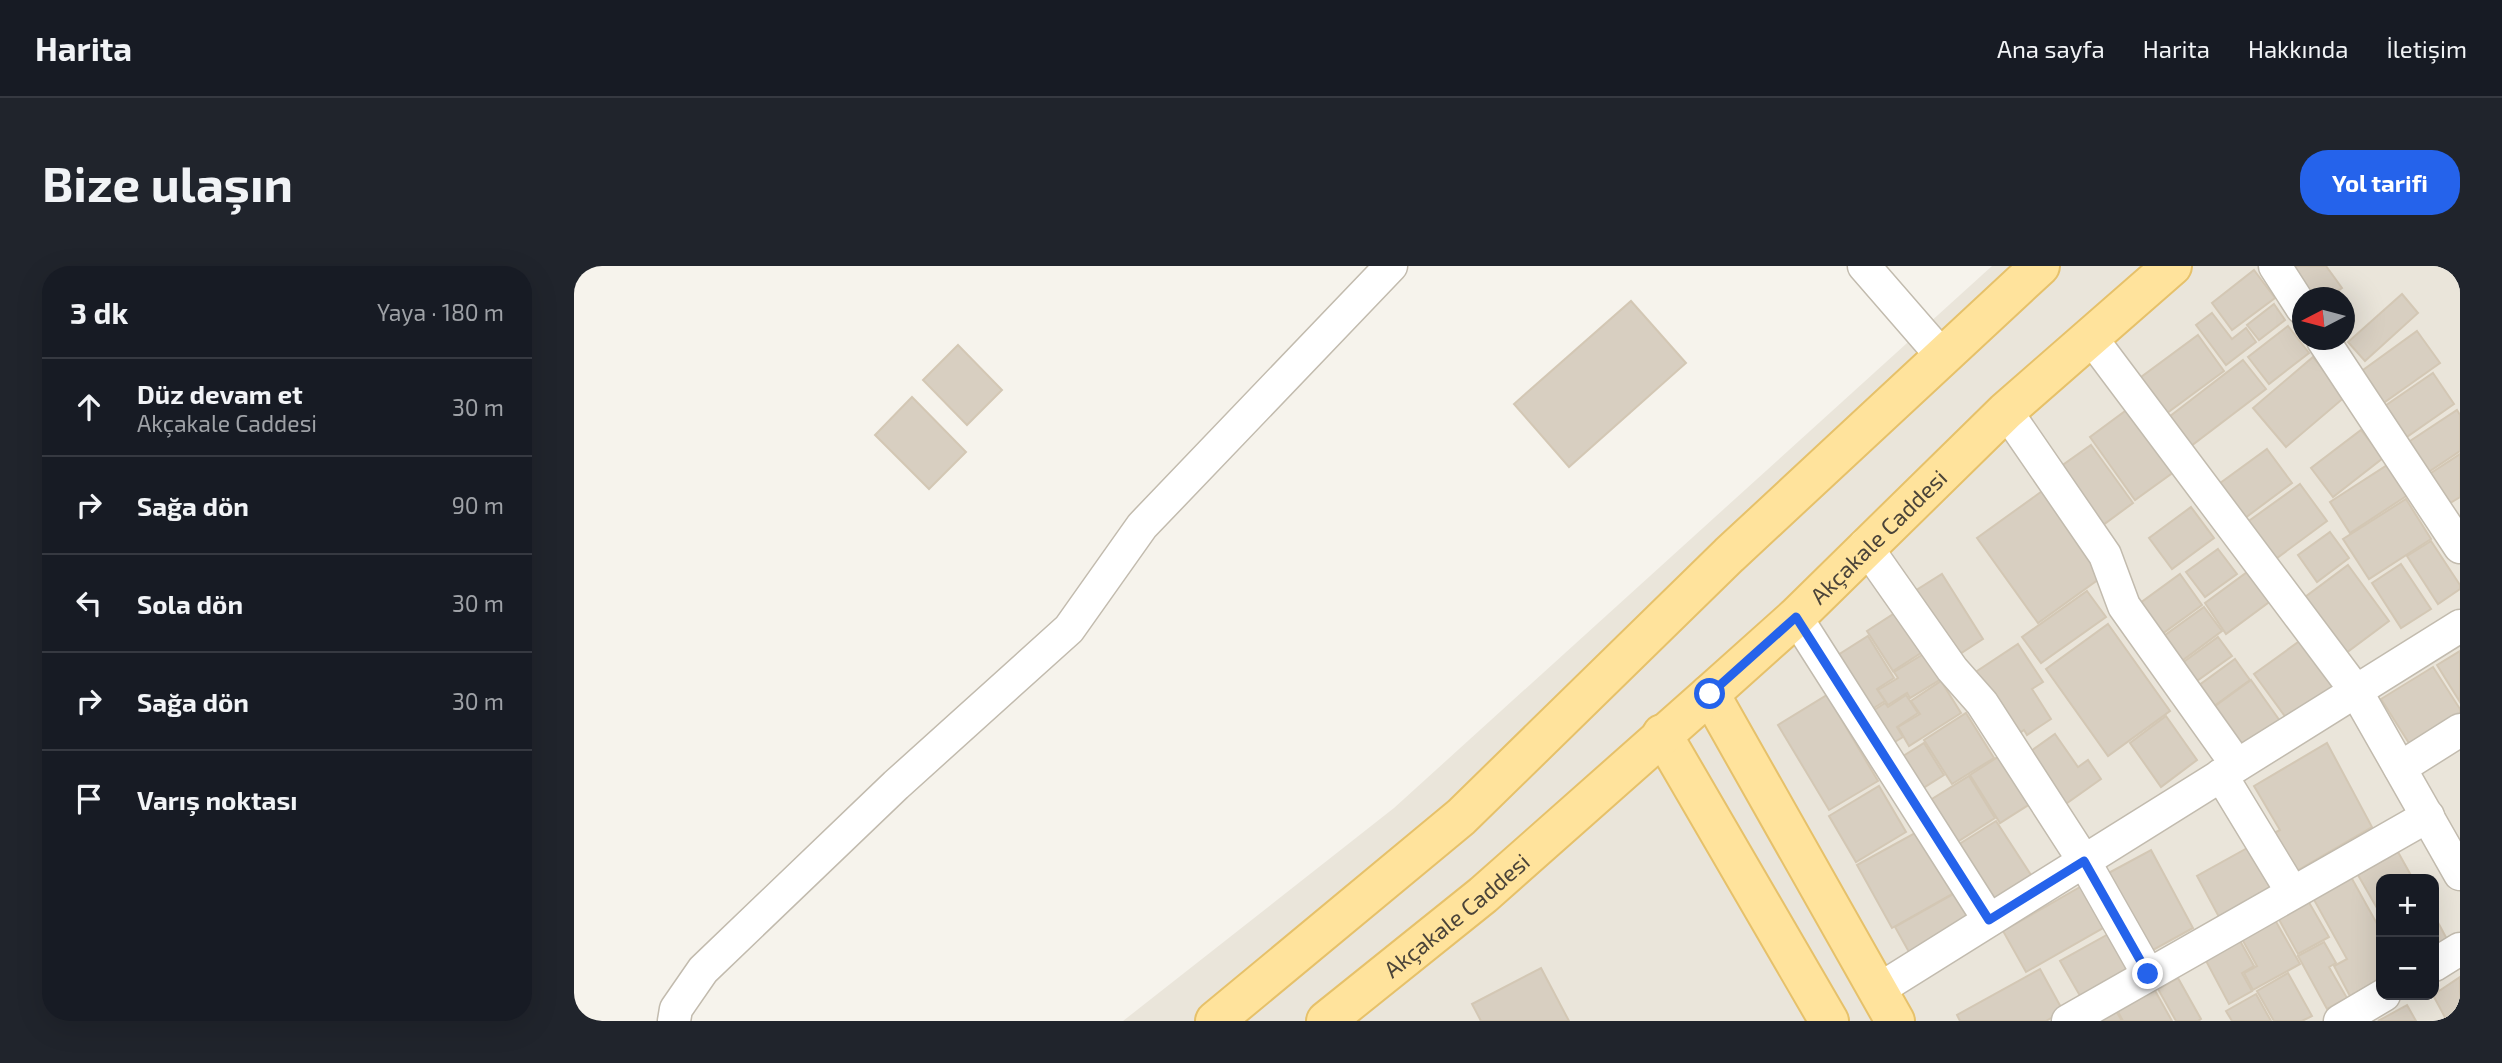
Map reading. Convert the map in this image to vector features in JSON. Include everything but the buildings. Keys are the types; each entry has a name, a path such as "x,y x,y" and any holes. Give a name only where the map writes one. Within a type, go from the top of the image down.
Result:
{"main road":[{"path":"1216,1021 1461,817 1729,555 2040,266"},
{"name":"Akçakale Caddesi","path":"1326,1021 1483,895 1710,694 1796,617 1866,545 2006,411 2092,339 2172,266"},
{"path":"1710,694 1886,1005"},
{"path":"1662,734 1829,1021"}],"street":[{"path":"674,1021 676,1009 703,970 896,785 1069,629 1142,526 1391,266"},
{"path":"1864,266 1943,357"},
{"path":"2275,266 2292,292"},
{"path":"2092,339 2356,691 2400,768 2442,825 2460,874"},
{"path":"2330,350 2460,547"},
{"path":"2006,411 2105,555 2124,606 2229,770 2292,892"},
{"path":"1866,545 1952,669 1982,703 2084,861 2148,974"},
{"path":"1796,617 1989,920"},
{"path":"1886,1005 1989,920 2460,626"},
{"path":"2400,768 2460,730"},
{"path":"2067,1021 2292,892 2442,825"},
{"path":"2439,962 2460,949"},
{"path":"2344,1020 2376,1000"}],"shaded area":[{"path":"1992,266 2460,266 2460,1021 1123,1021 1394,808"}],"route":[{"path":"1710,694 1796,617 1989,920 2084,861 2148,974"}]}
